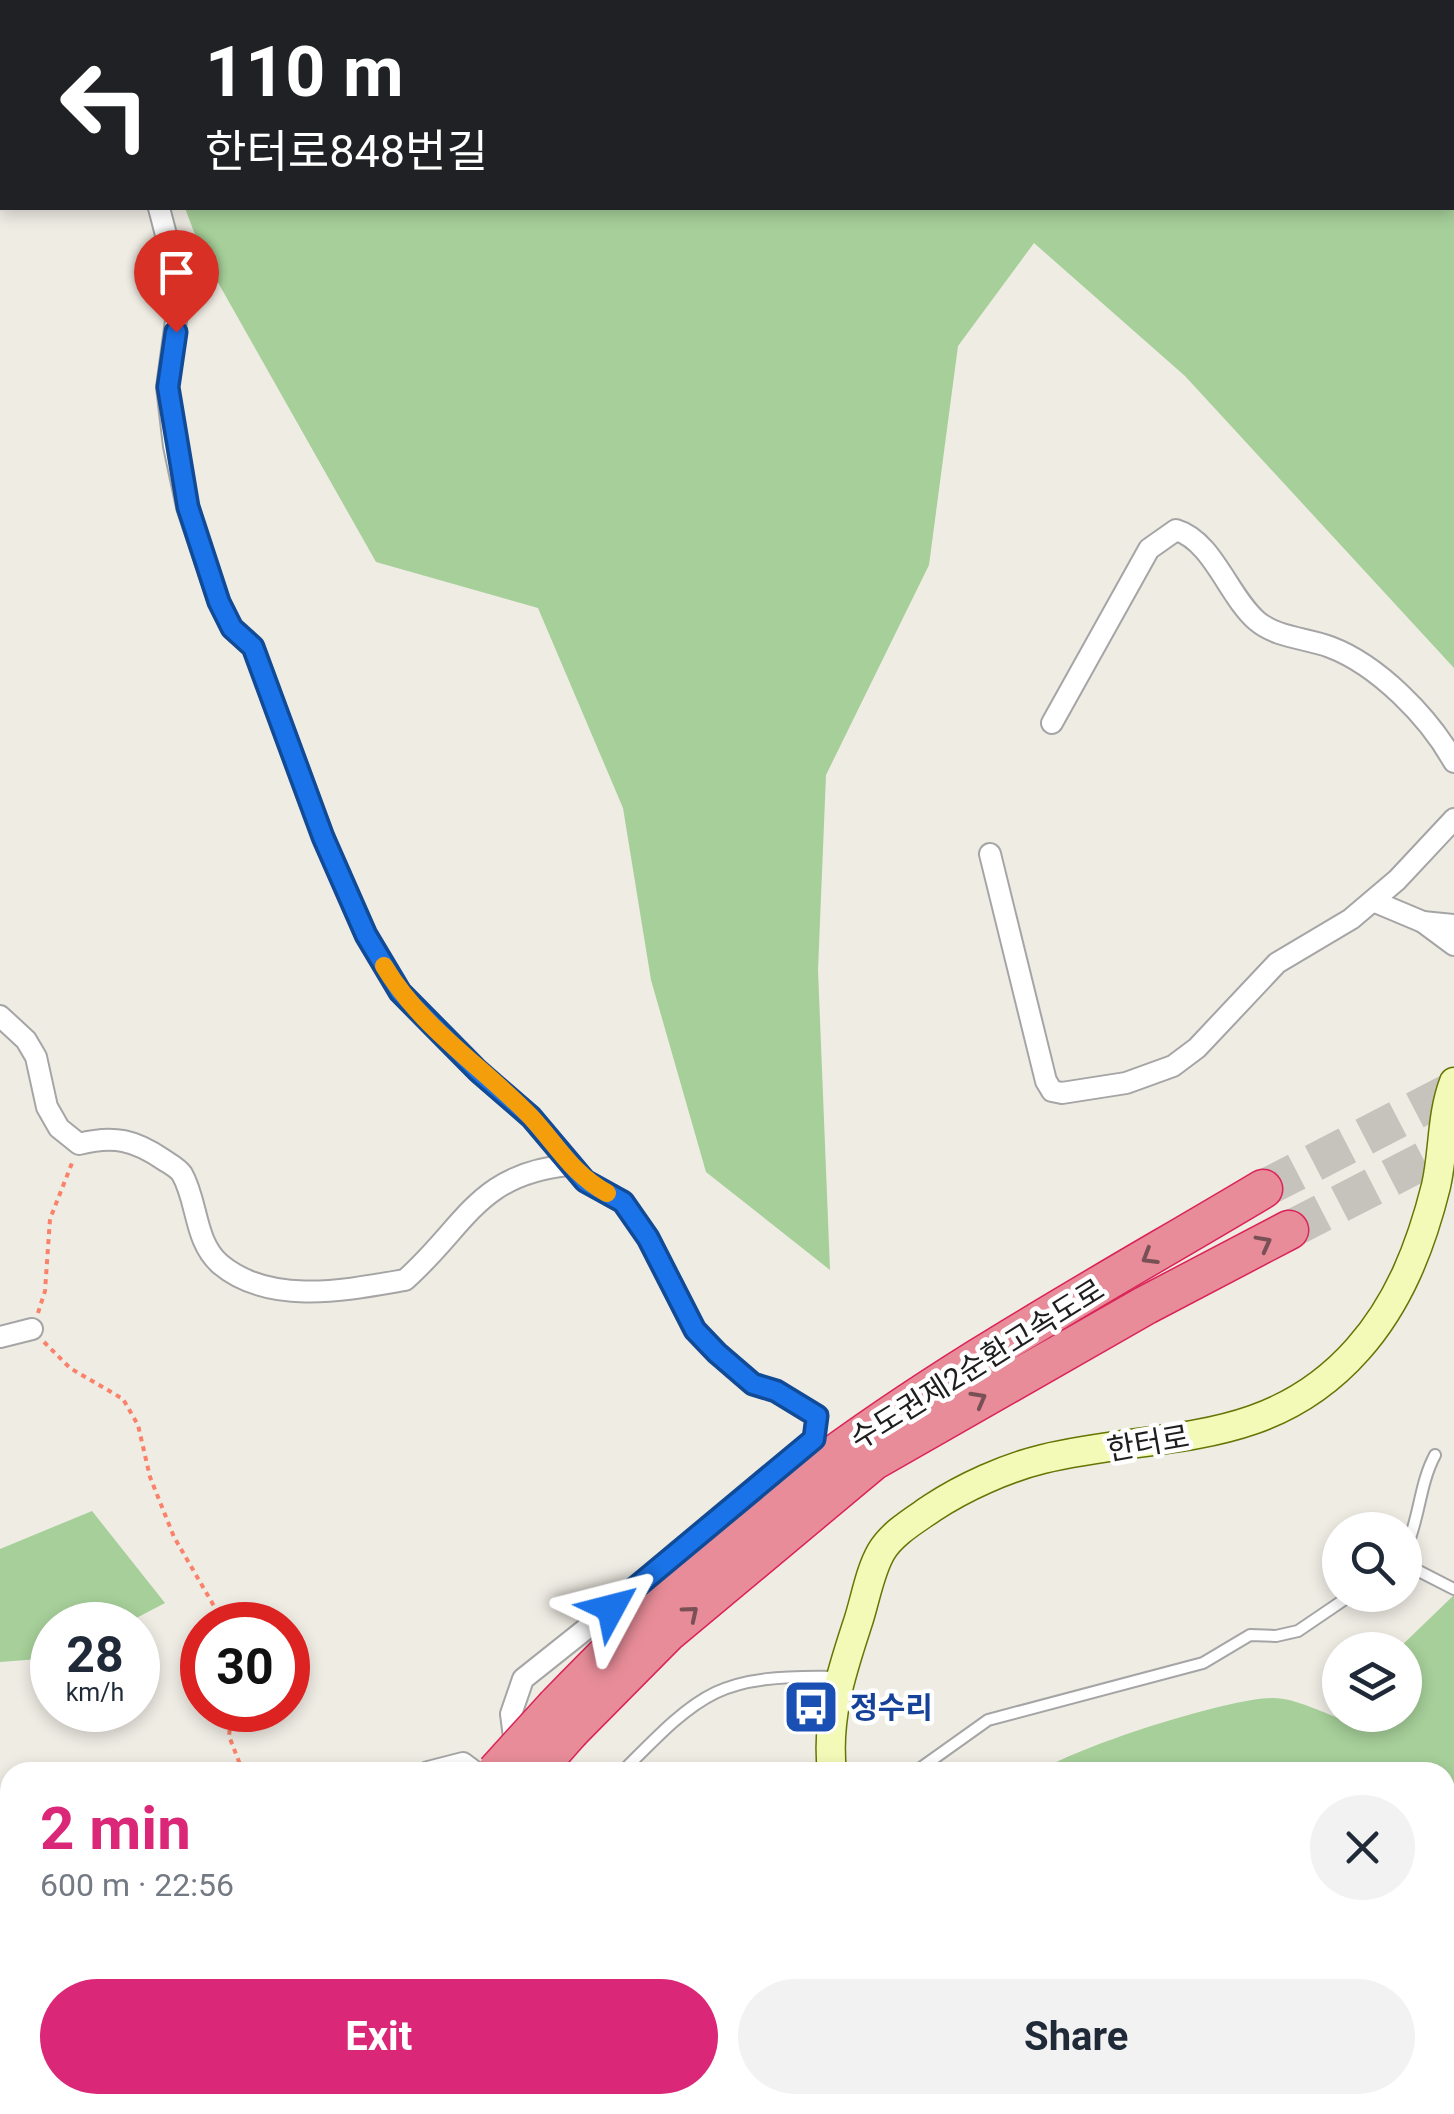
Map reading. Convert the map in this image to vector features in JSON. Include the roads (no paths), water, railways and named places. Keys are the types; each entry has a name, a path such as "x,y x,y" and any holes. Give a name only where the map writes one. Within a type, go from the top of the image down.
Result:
{"highway":[{"name":"수도권제2순환고속도로","path":"540,1762 564,1718 724,1541 806,1476 976,1360 1263,1189"},
{"name":"수도권제2순환고속도로","path":"509,1762 873,1462 1146,1305 1289,1230"}],"main road":[{"name":"한터로","path":"831,1762 838,1677 881,1551 907,1524 956,1493 1042,1459 1223,1430 1292,1406 1356,1352 1389,1309 1411,1268 1436,1184 1444,1112 1454,1082 1450,1067 1454,1055"}],"street":[{"path":"160,210 175,269 178,306 168,387 174,446 188,507 219,602 232,628 253,647 323,837 366,935 400,992 478,1071 531,1117 585,1181 623,1202 648,1238 695,1330 753,1384 776,1391 817,1416 814,1439 700,1538 522,1679 511,1714 514,1738 544,1762"},
{"path":"1052,724 1149,549 1176,530 1199,544 1233,594 1262,625 1340,651 1361,663 1411,706 1454,762"},
{"path":"990,854 1046,1081 1052,1091 1062,1093 1126,1083 1174,1066 1277,963 1298,946 1334,932 1372,901 1454,820"},
{"path":"1372,901 1422,922 1454,944"},
{"path":"1422,922 1454,925"},
{"path":"0,1016 26,1040 36,1058 47,1107 59,1128 79,1144 100,1139 136,1141 181,1171 204,1243 218,1262 238,1276 278,1289 316,1292 405,1280 460,1217 510,1178 532,1168 569,1165"},
{"path":"0,1337 32,1329"}],"lane":[{"path":"1420,1512 1422,1478 1435,1455"},
{"path":"1422,1573 1454,1589"},
{"path":"929,1762 988,1720 1203,1663 1250,1635 1276,1636 1298,1631 1326,1612"},
{"path":"632,1762 670,1723 714,1692 742,1680 770,1676 838,1677"}],"tunnel":[{"path":"1263,1189 1454,1090"},
{"path":"1289,1230 1454,1145"}],"place":[{"name":"정수리","path":"811,1707"}]}
